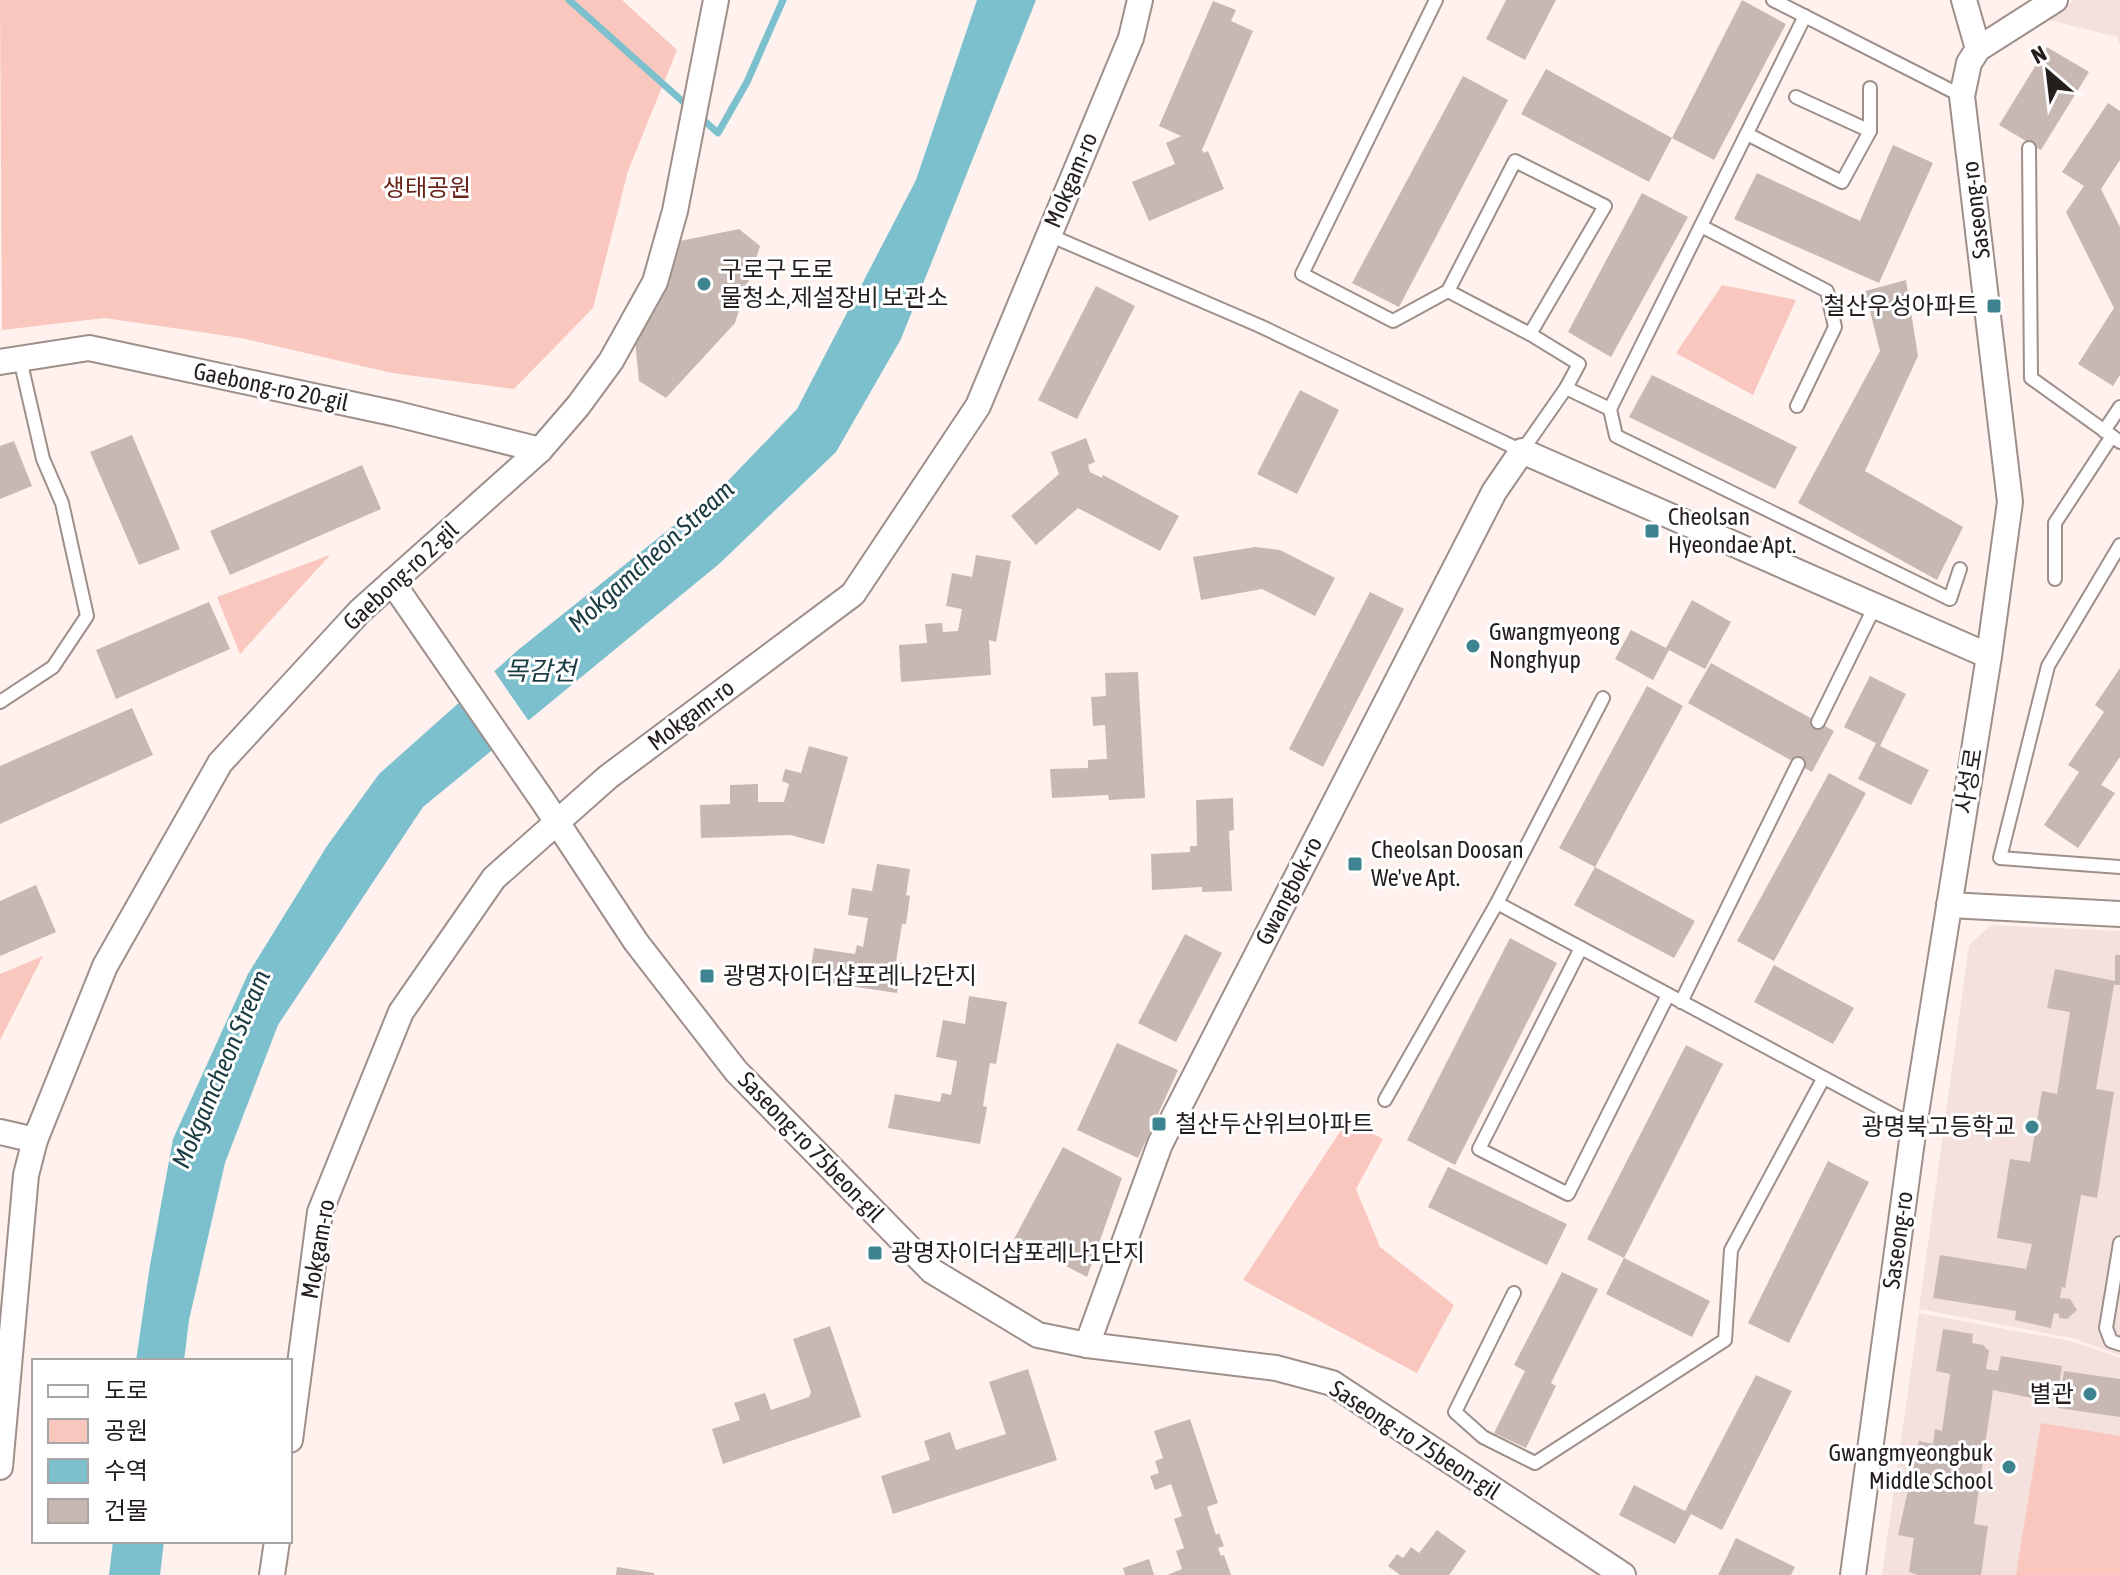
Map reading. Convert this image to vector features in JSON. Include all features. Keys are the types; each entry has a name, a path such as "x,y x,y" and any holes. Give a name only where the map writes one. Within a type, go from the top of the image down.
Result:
{"street":[{"name":"Gaebong-ro 2-gil","path":"0,1467 26,1175 35,1140 105,966 220,763 360,611 540,450 578,406 618,348 655,282 675,211 716,0"},
{"name":"Mokgam-ro","path":"292,1425 320,1212 401,1012 494,878 608,777 853,594 978,406 1131,38 1140,0"},
{"path":"1964,0 1978,49 2055,0"},
{"name":"Saseong-ro","path":"1978,49 1969,63 1962,96 2010,502 1989,656"},
{"name":"Gaebong-ro 20-gil","path":"10,360 89,348 397,414 540,450"},
{"path":"1522,451 1989,656"},
{"name":"Gwangbok-ro","path":"1087,1345 1160,1144 1494,492 1522,451"},
{"name":"Saseong-ro 75beon-gil","path":"392,582 636,942 736,1071 932,1271 1038,1335 1087,1345 1276,1368 1332,1383 1623,1575"},
{"name":"사성로","path":"1949,905 1989,656"},
{"path":"1949,905 2120,914"},
{"name":"Saseong-ro","path":"1853,1575 1914,1126 1949,905"},
{"path":"0,1132 35,1140"},
{"path":"272,1575 277,1543"}],"lane":[{"path":"1436,0 1302,274 1393,321 1448,291 1515,161 1605,206 1530,334"},
{"path":"1773,0 1962,96"},
{"path":"1805,16 1610,409 1616,436 1950,599 1960,569"},
{"path":"1747,134 1842,182 1870,131 1870,88"},
{"path":"1796,97 1870,131"},
{"path":"2029,148 2031,378 2112,436"},
{"path":"1701,226 1827,291 1835,327 1797,406"},
{"path":"1049,235 1260,326 1522,451 1579,364 1448,291"},
{"path":"0,702 53,667 87,616 62,503 43,459 10,360"},
{"path":"1566,388 1610,409"},
{"path":"2055,579 2055,523 2112,436 2120,407"},
{"path":"2120,545 2048,666 2000,858 2120,866"},
{"path":"1818,722 1875,606"},
{"path":"1385,1100 1497,903 1603,698"},
{"path":"1681,1002 1798,764"},
{"path":"1497,903 1914,1126"},
{"path":"1581,948 1479,1149 1568,1194 1668,995"},
{"path":"1514,1293 1455,1412 1483,1437 1535,1463 1725,1340 1731,1250 1823,1079"},
{"path":"2120,1243 2106,1328 2111,1341 2120,1344"}],"shaded area":[{"path":"2074,0 2120,0 2120,45 2117,37 2044,19"},
{"name":"광명북고등학교","path":"1991,925 2120,931 2120,1355 2072,1338 1919,1309 1969,945"},
{"name":"Gwangmyeongbuk Middle School","path":"1919,1313 2071,1341 2120,1358 2120,1575 1882,1575"}],"green space":[{"name":"생태공원","path":"0,0 622,0 677,50 628,171 593,308 514,389 392,373 241,338 105,318 2,330"},
{"path":"1722,285 1796,300 1753,395 1676,353"},
{"path":"330,555 240,654 217,597"},
{"path":"43,956 0,1040 0,974"},
{"path":"1347,1121 1383,1139 1356,1189 1380,1247 1454,1305 1417,1373 1243,1280"},
{"path":"2041,1423 2120,1436 2120,1575 2016,1575"}],"water":[{"name":"목감천","path":"977,0 1036,0 901,339 836,452 719,564 423,807 278,1025 225,1163 189,1320 184,1359 136,1359 173,1139 248,974 327,846 379,774 518,650 722,487 797,409 916,180"},
{"path":"113,1543 164,1543 160,1575 109,1575"}],"pier":[{"path":"492,668 530,723 494,753 456,699"}],"building":[{"path":"1506,0 1556,0 1525,60 1486,39"},
{"path":"1742,0 1786,24 1714,160 1672,138"},
{"path":"1213,1 1236,10 1231,21 1253,31 1202,150 1204,153 1208,151 1224,189 1149,221 1132,182 1175,164 1166,143 1181,136 1159,126"},
{"path":"2047,47 2089,72 2041,150 1999,125"},
{"path":"1546,69 1672,138 1649,182 1521,114"},
{"path":"1463,76 1508,100 1399,307 1352,283"},
{"path":"2108,103 2120,111 2120,160 2101,189 2120,227 2120,375 2113,386 2078,364 2114,308 2066,212 2084,186 2062,172"},
{"path":"1893,145 1933,163 1879,283 1734,219 1757,173 1860,221"},
{"path":"1642,193 1688,217 1611,357 1568,332"},
{"name":"구로구 도로 물청소,제설장비 보관소","path":"739,229 760,246 735,323 666,398 639,381 635,340 680,241"},
{"path":"1906,280 1918,356 1865,471 1963,527 1937,580 1798,503 1880,351 1865,291"},
{"path":"1096,286 1135,306 1077,419 1038,400"},
{"path":"1652,375 1797,447 1775,489 1629,417"},
{"path":"1300,390 1339,410 1297,494 1257,474"},
{"path":"132,435 180,549 139,565 90,452"},
{"path":"1086,438 1095,462 1088,465 1090,472 1102,478 1103,475 1179,516 1160,551 1078,508 1036,545 1011,516 1059,474 1051,452"},
{"path":"14,441 32,486 0,499 0,446"},
{"path":"362,465 381,509 230,575 210,531"},
{"path":"1255,547 1280,550 1335,578 1315,616 1262,589 1201,600 1193,557"},
{"path":"976,555 1011,561 996,642 989,640 991,675 901,682 899,645 927,643 925,624 942,623 943,632 958,631 962,609 946,606 952,573 972,577"},
{"path":"1370,592 1404,609 1323,767 1289,749"},
{"path":"1692,600 1731,622 1705,669 1669,650 1653,680 1615,659 1631,630 1666,648"},
{"path":"209,602 230,649 116,699 96,650"},
{"path":"1711,663 1834,731 1812,772 1688,703"},
{"path":"2120,668 2120,757 2101,785 2115,793 2078,848 2044,825 2079,772 2068,765 2104,712 2095,705"},
{"path":"1138,672 1145,798 1109,800 1108,795 1052,798 1050,769 1088,768 1088,760 1107,759 1105,725 1093,726 1091,697 1106,696 1105,673"},
{"path":"1870,676 1906,694 1880,746 1929,770 1911,805 1858,779 1876,743 1844,727"},
{"path":"1647,686 1683,706 1595,867 1559,848"},
{"path":"132,708 153,755 0,824 0,766"},
{"path":"809,746 848,757 824,844 790,835 701,838 700,805 730,804 730,785 758,784 758,802 784,802 789,784 782,781 785,769 801,773"},
{"path":"1829,773 1866,793 1774,961 1737,941"},
{"path":"1233,798 1234,830 1229,831 1232,891 1202,892 1202,887 1152,890 1151,854 1190,852 1190,846 1197,846 1196,800"},
{"path":"877,864 910,869 906,924 902,924 896,962 902,962 897,993 809,980 814,948 855,954 857,945 863,947 868,918 848,915 852,888 872,891"},
{"path":"1595,867 1695,921 1674,958 1574,905"},
{"path":"36,885 56,932 0,956 0,901"},
{"path":"1185,934 1222,953 1176,1042 1138,1023"},
{"path":"1510,938 1557,963 1455,1165 1407,1140"},
{"path":"2115,955 2120,955 2120,985 2114,985 2096,1089 2114,1092 2097,1198 2081,1195 2065,1288 2062,1287 2060,1298 2070,1299 2077,1310 2067,1319 2059,1318 2059,1314 2054,1313 2051,1328 2015,1320 2016,1311 1933,1298 1940,1255 2026,1269 2032,1244 1997,1238 2010,1159 2030,1162 2042,1091 2057,1094 2070,1012 2047,1008 2055,969 2115,981"},
{"path":"1774,965 1854,1008 1833,1044 1754,1002"},
{"path":"969,996 1007,1002 996,1064 990,1063 983,1106 987,1107 980,1144 888,1128 895,1094 940,1102 942,1093 951,1095 957,1061 936,1057 943,1020 965,1024"},
{"path":"1117,1043 1178,1070 1138,1158 1077,1130"},
{"path":"1686,1045 1723,1064 1624,1258 1587,1239"},
{"path":"1063,1147 1122,1178 1087,1277 1014,1239"},
{"path":"1828,1161 1869,1182 1789,1343 1748,1323"},
{"path":"1448,1167 1567,1224 1547,1265 1428,1207"},
{"path":"1624,1258 1710,1301 1692,1337 1606,1294"},
{"path":"1562,1272 1598,1289 1551,1383 1556,1386 1526,1448 1494,1433 1525,1371 1514,1365"},
{"path":"830,1326 861,1417 723,1464 712,1429 740,1420 734,1403 765,1393 771,1410 809,1397 811,1392 793,1339"},
{"path":"1943,1329 1973,1334 1972,1343 1983,1345 1989,1351 1986,1369 1998,1371 2001,1356 2062,1366 2056,1403 1993,1390 1974,1524 1988,1526 1981,1575 1918,1575 1909,1572 1914,1538 1898,1535 1919,1441 1933,1444 1935,1429 1942,1431 1950,1374 1936,1371"},
{"path":"1028,1369 1057,1460 893,1514 881,1476 930,1460 924,1441 950,1432 956,1450 1006,1434 989,1382"},
{"name":"별관","path":"2064,1371 2120,1379 2120,1417 2058,1408"},
{"path":"1756,1375 1792,1391 1722,1530 1691,1514 1675,1544 1619,1515 1634,1485 1685,1511"},
{"path":"1190,1419 1218,1503 1207,1507 1216,1535 1219,1533 1224,1546 1218,1548 1231,1575 1167,1575 1182,1569 1176,1551 1184,1548 1174,1519 1182,1516 1171,1484 1155,1490 1150,1476 1159,1473 1155,1461 1163,1458 1154,1431"},
{"path":"1437,1530 1466,1551 1449,1575 1400,1575 1388,1566 1397,1554 1403,1558 1411,1547 1419,1553"},
{"path":"1736,1538 1795,1567 1791,1575 1718,1575"},
{"path":"1149,1559 1154,1575 1125,1575 1123,1568"},
{"path":"617,1567 654,1573 654,1575 616,1575"}],"waterway":[{"path":"569,0 690,108"},
{"path":"699,116 718,133 747,82 783,0"}],"place":[{"name":"구로구 도로 물청소,제설장비 보관소","path":"704,284"},
{"name":"철산우성아파트","path":"1994,306"},
{"name":"Cheolsan Hyeondae Apt.","path":"1652,531"},
{"name":"Gwangmyeong Nonghyup","path":"1473,646"},
{"name":"Cheolsan Doosan We've Apt.","path":"1355,864"},
{"name":"광명자이더샵포레나2단지","path":"707,976"},
{"name":"철산두산위브아파트","path":"1159,1124"},
{"name":"광명북고등학교","path":"2032,1127"},
{"name":"광명자이더샵포레나1단지","path":"875,1253"},
{"name":"별관","path":"2090,1394"},
{"name":"Gwangmyeongbuk Middle School","path":"2009,1467"}],"water label":[{"name":"Mokgamcheon Stream","path":"651,556"},
{"name":"Mokgamcheon Stream","path":"221,1069"}]}
